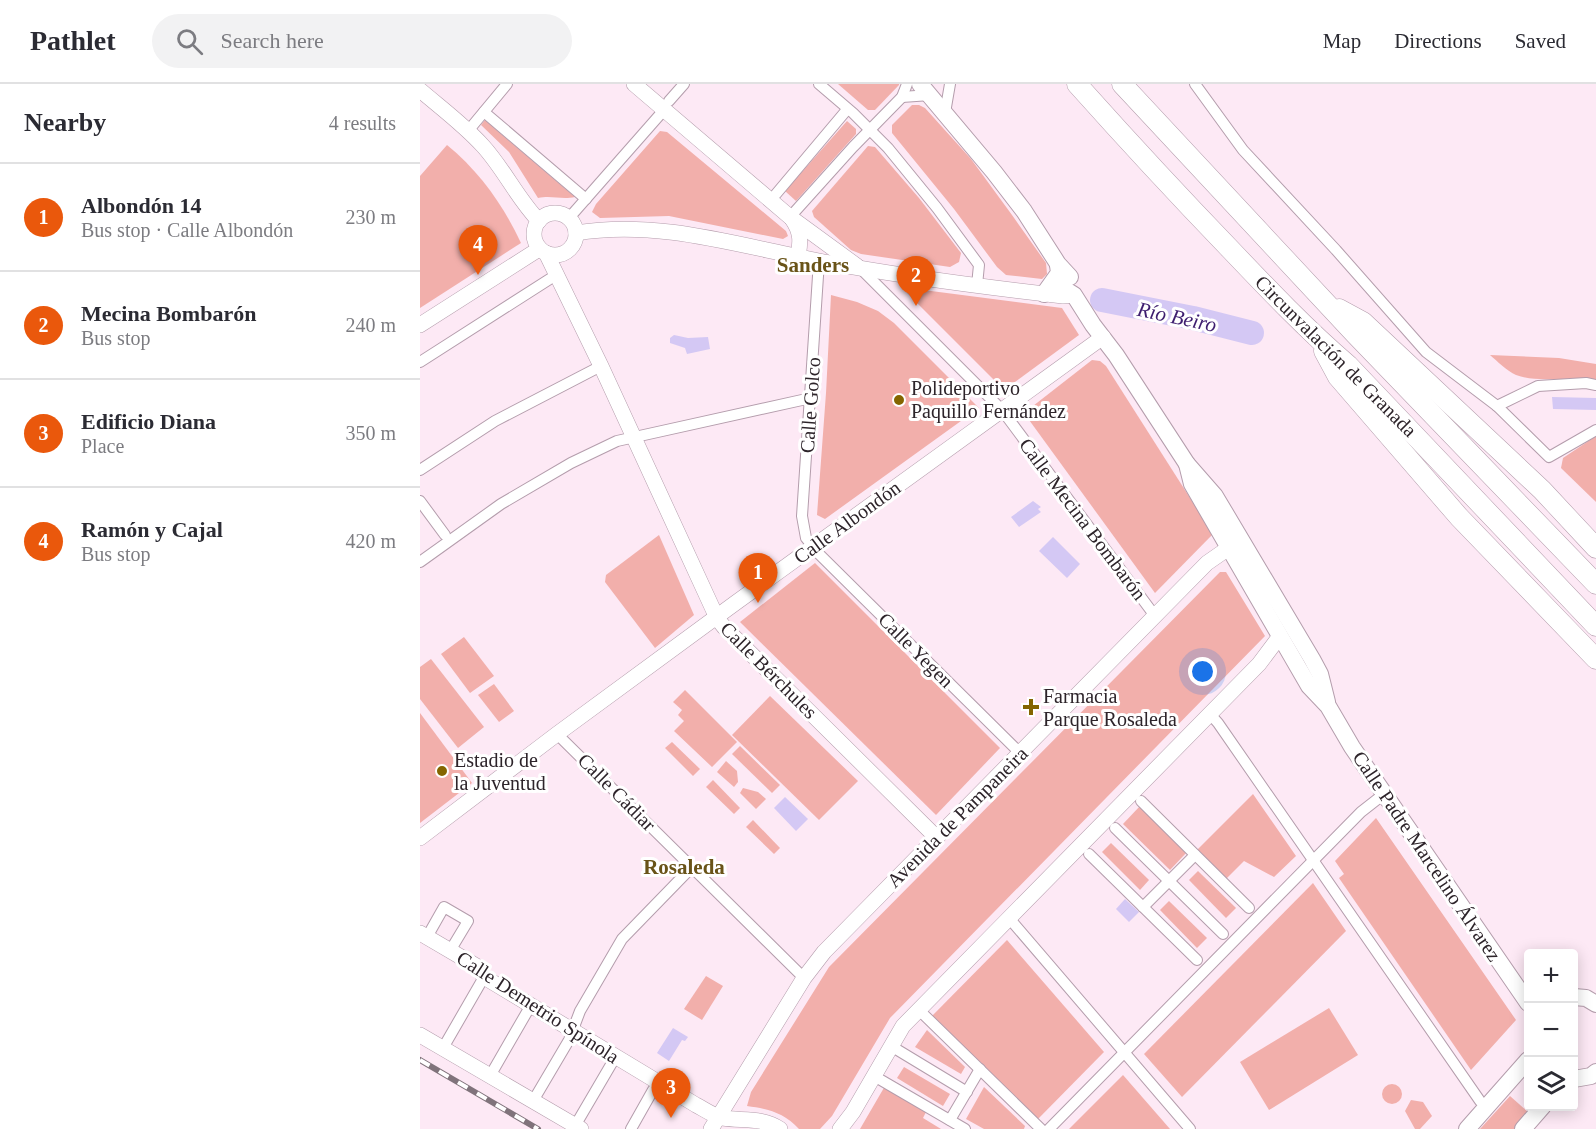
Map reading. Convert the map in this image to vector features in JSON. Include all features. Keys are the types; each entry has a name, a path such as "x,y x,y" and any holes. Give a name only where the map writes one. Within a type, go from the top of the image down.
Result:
{"highway":[{"name":"Circunvalación de Granada","path":"1077,84 1153,168 1317,339 1363,381 1596,626"},
{"name":"Circunvalación de Granada","path":"1122,84 1326,303 1596,584"},
{"path":"1326,303 1363,322 1542,490 1596,548"},
{"path":"1317,339 1338,377 1402,452 1459,517 1596,659"}],"main road":[{"name":"Calle Padre Marcelino Álvarez","path":"925,89 1024,211 1058,269 1068,273 1076,288 1074,295 1187,464 1215,496 1320,674 1328,706"},
{"path":"1044,294 1058,269"},
{"name":"Calle Padre Marcelino Álvarez","path":"1187,464 1192,484 1309,686 1328,706 1352,747 1524,997"},
{"path":"1230,547 1241,553 1253,571 1268,583 1273,603 1284,622 1280,636"},
{"path":"1467,1129 1524,1065"},
{"path":"1578,1078 1591,1076 1596,1072"},
{"path":"1523,1129 1539,1111"}],"street":[{"path":"468,131 507,84"},
{"path":"634,84 666,105 790,217 860,268"},
{"path":"569,218 684,84"},
{"path":"819,84 870,129 937,208 979,265 977,285"},
{"path":"790,217 902,97 907,84"},
{"path":"945,113 950,84"},
{"path":"1195,84 1243,150 1426,352 1497,406 1549,457 1596,430"},
{"path":"902,97 925,89"},
{"path":"420,90 468,131 505,173 529,210 539,221"},
{"path":"484,112 586,199"},
{"path":"776,194 845,112"},
{"path":"420,362 556,275 562,255 573,246 576,233 569,218 553,213 545,215 534,232 536,244 542,251 562,255"},
{"path":"790,217 799,229 801,237 798,256"},
{"path":"576,233 636,230 670,232 860,268 1044,294 1074,295"},
{"path":"819,261 825,242"},
{"path":"420,325 542,251"},
{"name":"Calle Bérchules","path":"542,251 601,366 717,618 937,838"},
{"name":"Calle Golco","path":"813,547 806,538 802,516 819,261"},
{"name":"Calle Mecina Bombarón","path":"860,268 1002,410 1155,616"},
{"name":"Calle Albondón","path":"420,838 557,734 1103,337"},
{"path":"420,470 495,421 601,366"},
{"path":"1497,406 1538,387 1586,383 1596,385"},
{"path":"420,562 533,484 617,441 811,398"},
{"path":"420,501 446,535"},
{"name":"Calle Yegen","path":"813,547 1020,753"},
{"name":"Avenida de Pampaneira","path":"715,1123 804,978 824,952 1207,563 1230,547"},
{"path":"840,1129 846,1123 903,1026 1267,655 1280,636"},
{"path":"1267,655 1290,654"},
{"path":"1209,714 1218,723 1480,1101 1487,1107"},
{"name":"Calle Cádiar","path":"557,734 804,978"},
{"path":"1049,1129 1361,812 1384,794"},
{"path":"1141,801 1249,908"},
{"path":"1115,828 1223,934"},
{"path":"1089,854 1197,960"},
{"path":"1143,907 1195,855"},
{"path":"533,1101 573,1031 580,1011 622,939 692,867"},
{"name":"Calle Demetrio Spínola","path":"450,951 468,921 444,907 423,935 450,951 478,967 484,977 616,1056 715,1123"},
{"path":"1009,918 1190,1129"},
{"path":"443,1048 484,977"},
{"path":"490,1076 531,1005"},
{"path":"918,1010 1041,1129"},
{"path":"420,1035 578,1127 616,1056"},
{"path":"891,1046 967,1092"},
{"path":"950,1120 980,1069"},
{"path":"874,1076 965,1129"},
{"path":"630,1129 653,1090"},
{"path":"715,1123 755,1119 780,1129"}],"shaded area":[{"path":"838,84 899,85 875,110 868,110"},
{"path":"912,105 925,108 971,159 1046,263 1047,274 1042,279 1006,275 997,267 954,209 892,133 892,125"},
{"path":"485,120 575,197 538,198 509,152 481,125"},
{"path":"847,121 856,129 856,134 796,201 785,191"},
{"path":"660,131 667,132 786,231 788,236 783,239 669,216 600,218 592,212 596,204"},
{"path":"447,145 470,166 490,190 521,243 420,308 420,176"},
{"path":"868,146 875,147 919,198 961,253 959,262 950,267 861,254 851,250 814,217 812,211"},
{"path":"908,288 1062,308 1079,335 1004,390 907,293"},
{"name":"Polideportivo Paquillo Fernández","path":"831,295 878,311 894,323 979,408 825,519 817,515"},
{"path":"674,335 688,338 708,337 710,349 687,354 685,348 670,343 670,338"},
{"path":"1490,355 1559,358 1596,364 1596,380 1525,378 1509,371"},
{"path":"1092,360 1100,361 1106,366 1213,534 1155,593 1024,413"},
{"path":"1552,397 1596,398 1596,410 1553,409"},
{"path":"1596,436 1596,502 1561,468 1563,458"},
{"path":"1033,501 1041,507 1038,509 1041,512 1019,527 1011,517"},
{"path":"659,535 694,615 655,648 605,582 606,575"},
{"path":"1053,537 1080,564 1067,578 1039,551"},
{"path":"815,563 1000,748 936,815 740,622"},
{"path":"1220,572 1226,572 1265,636 890,1018 832,1116 820,1129 799,1129 788,1119 776,1113 747,1106 751,1092 829,967"},
{"path":"464,637 494,676 470,693 441,654"},
{"path":"431,659 484,727 458,748 420,699 420,667"},
{"path":"494,684 514,711 499,722 478,695"},
{"path":"685,690 737,742 712,767 674,731 684,721 678,715 682,710 673,702"},
{"path":"770,696 858,781 819,820 732,735"},
{"name":"Estadio de la Juventud","path":"420,713 472,783 420,823"},
{"path":"672,742 700,769 693,776 665,748"},
{"path":"740,746 780,785 772,793 732,754"},
{"path":"726,761 737,771 738,782 734,787 717,772"},
{"path":"713,780 740,808 734,814 706,787"},
{"path":"743,788 758,792 766,799 756,809 740,793"},
{"path":"1253,794 1296,856 1274,877 1244,861 1225,880 1196,851"},
{"path":"785,797 808,819 796,831 774,808"},
{"path":"1140,806 1187,852 1170,870 1123,824"},
{"path":"1376,818 1516,1020 1471,1070 1339,878 1344,874 1335,861"},
{"path":"753,820 780,848 774,854 746,827"},
{"path":"1111,843 1149,880 1140,890 1102,852"},
{"path":"1198,871 1236,908 1226,918 1189,880"},
{"path":"1313,883 1346,931 1182,1097 1144,1054"},
{"path":"1125,899 1139,912 1129,922 1116,909"},
{"path":"1169,901 1207,938 1197,948 1160,910"},
{"path":"1007,940 1104,1052 1037,1120 931,1017"},
{"path":"706,976 723,986 702,1020 684,1009"},
{"path":"1329,1008 1358,1055 1269,1110 1240,1062"},
{"path":"673,1028 688,1037 685,1041 682,1040 669,1061 657,1053"},
{"path":"927,1030 965,1067 961,1074 915,1047"},
{"path":"904,1067 950,1094 943,1106 897,1078"},
{"path":"1123,1075 1170,1129 1069,1129"},
{"path":"1392,1084 1399,1087 1402,1094 1399,1101 1392,1104 1385,1101 1382,1094 1385,1087"},
{"path":"885,1086 927,1110 923,1118 941,1129 860,1129"},
{"path":"984,1087 1025,1126 1024,1129 984,1129 966,1119"},
{"path":"1510,1096 1524,1111 1529,1113 1514,1129 1480,1129"},
{"path":"1411,1100 1423,1102 1432,1116 1420,1129 1415,1129 1405,1111"}],"waterway":[{"name":"Río Beiro","path":"1102,300 1193,318 1252,333"}],"railway":[{"path":"420,1060 538,1129"}],"place":[{"name":"Ramón y Cajal","path":"478,275"},
{"name":"Mecina Bombarón","path":"916,306"},
{"name":"Polideportivo Paquillo Fernández","path":"899,400"},
{"name":"Albondón 14","path":"758,603"},
{"name":"Farmacia Parque Rosaleda","path":"1031,707"},
{"name":"Estadio de la Juventud","path":"442,771"},
{"name":"Edificio Diana","path":"671,1118"}],"district":[{"name":"Sanders","path":"813,265"},
{"name":"Rosaleda","path":"684,867"}]}
